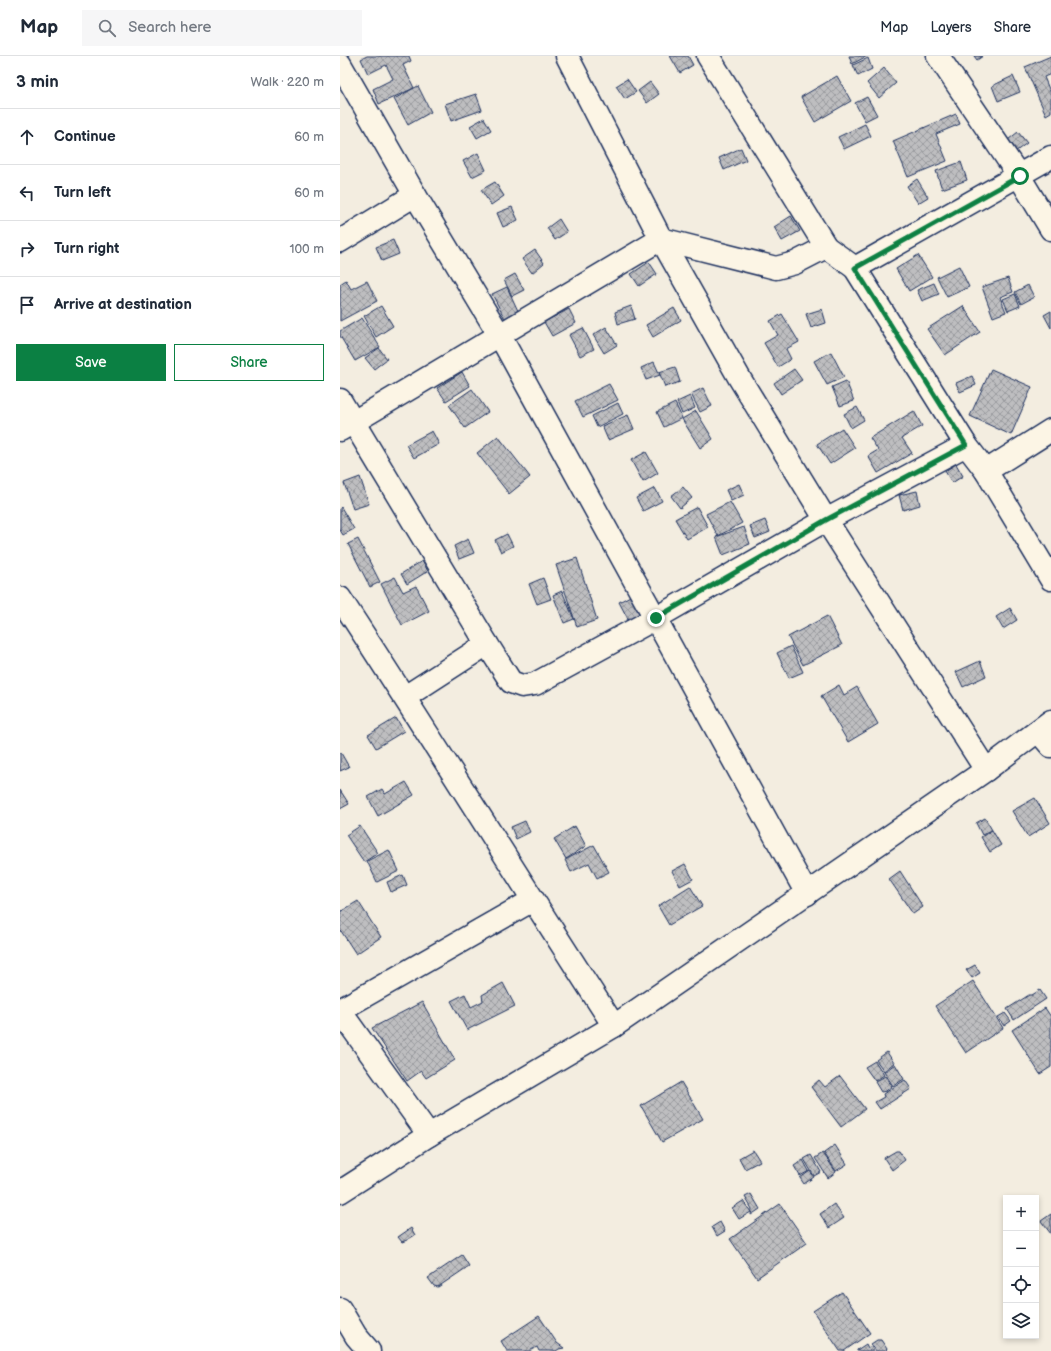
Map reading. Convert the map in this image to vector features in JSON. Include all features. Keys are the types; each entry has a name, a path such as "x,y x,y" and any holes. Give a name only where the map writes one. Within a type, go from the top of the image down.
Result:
{"street":[{"path":"567,56 660,239 740,379 826,520 986,770"},
{"path":"708,56 826,247 855,268 966,445 986,471 1051,579"},
{"path":"938,56 1020,176 1051,229"},
{"path":"340,64 415,195 500,336 807,894"},
{"path":"855,268 1020,176 1051,157"},
{"path":"340,241 415,195"},
{"path":"346,426 500,336 660,239 776,268 795,263 826,247"},
{"path":"340,400 346,426 511,682 522,686 535,684 656,618 826,520 966,445"},
{"path":"986,471 1051,430"},
{"path":"340,598 405,697 614,1026"},
{"path":"405,697 487,644"},
{"path":"340,1192 429,1136 614,1026 986,770 1047,732"},
{"path":"429,1136 340,1010 533,900"},
{"path":"340,1309 356,1336 369,1351"}],"building":[{"path":"367,56 409,56 411,61 403,65 414,88 379,104 373,89 393,79 386,65 368,74 361,59"},
{"path":"670,56 688,56 693,65 680,73"},
{"path":"849,56 867,56 852,64"},
{"path":"974,56 983,56 977,60"},
{"path":"1051,56 1051,74 1044,77 1051,94 1051,112 1046,115 1025,67"},
{"path":"868,58 872,69 858,76 853,65"},
{"path":"884,68 896,83 879,98 867,83"},
{"path":"837,76 851,101 815,122 801,97"},
{"path":"1013,76 1020,92 998,101 992,86"},
{"path":"627,79 636,92 625,99 616,86"},
{"path":"650,82 659,94 647,103 638,91"},
{"path":"418,86 431,112 408,125 394,99"},
{"path":"476,94 482,110 451,121 445,104"},
{"path":"867,97 877,115 865,121 855,103"},
{"path":"956,114 960,124 936,134 947,161 908,177 893,141"},
{"path":"484,118 491,130 477,138 470,126"},
{"path":"865,124 871,136 844,149 838,137"},
{"path":"1018,132 1027,143 1007,158 999,147"},
{"path":"741,148 746,160 724,170 719,158"},
{"path":"478,153 486,170 472,177 463,161"},
{"path":"961,162 967,180 942,189 936,171"},
{"path":"917,179 928,197 918,203 907,186"},
{"path":"495,182 504,196 491,205 481,190"},
{"path":"512,207 518,220 503,227 497,213"},
{"path":"791,216 800,231 782,241 774,227"},
{"path":"559,219 567,232 555,240 547,228"},
{"path":"393,240 399,254 382,261 376,247"},
{"path":"535,250 544,263 532,273 522,259"},
{"path":"918,255 932,277 909,291 896,269"},
{"path":"649,262 657,274 639,286 631,274"},
{"path":"959,266 969,287 947,297 937,277"},
{"path":"515,274 524,290 512,296 504,280"},
{"path":"1008,278 1013,292 1000,297 1006,312 993,317 982,287"},
{"path":"346,280 351,289 367,281 377,301 340,321 340,284"},
{"path":"934,283 939,294 922,301 917,290"},
{"path":"1028,285 1034,297 1021,304 1015,292"},
{"path":"507,287 519,313 505,319 492,294"},
{"path":"1015,294 1020,306 1008,311 1003,299"},
{"path":"381,306 393,326 376,337 364,316"},
{"path":"631,306 635,319 618,324 615,312"},
{"path":"963,306 980,332 945,355 927,329"},
{"path":"674,308 681,320 653,337 646,325"},
{"path":"569,309 576,323 552,336 544,322"},
{"path":"822,309 826,323 811,328 806,314"},
{"path":"1051,311 1051,328 1044,315"},
{"path":"782,314 799,342 786,349 791,359 778,367 764,343 778,335 770,321"},
{"path":"362,318 380,347 355,361 340,336 340,331"},
{"path":"606,327 617,345 604,353 593,335"},
{"path":"583,328 594,349 580,356 569,335"},
{"path":"379,348 387,359 374,369 365,358"},
{"path":"831,352 844,377 827,385 814,361"},
{"path":"654,362 660,375 646,380 641,368"},
{"path":"675,367 680,382 665,387 659,372"},
{"path":"794,369 802,380 781,394 774,383"},
{"path":"991,369 1032,387 1011,435 970,416"},
{"path":"462,372 470,386 446,401 437,388"},
{"path":"972,376 976,385 960,392 956,383"},
{"path":"846,381 854,401 840,406 832,387"},
{"path":"609,384 618,400 583,417 575,401"},
{"path":"703,388 712,406 700,412 691,394"},
{"path":"472,389 488,412 465,428 449,405"},
{"path":"690,396 695,408 682,414 677,402"},
{"path":"618,403 623,414 597,427 592,416"},
{"path":"675,403 682,418 664,427 657,412"},
{"path":"857,407 864,420 851,428 844,414"},
{"path":"696,411 713,439 700,448 682,419"},
{"path":"914,411 922,426 902,438 912,453 878,473 868,456 878,450 870,438"},
{"path":"628,415 634,429 608,440 602,426"},
{"path":"842,428 855,448 830,464 817,444"},
{"path":"432,431 439,444 414,458 406,445"},
{"path":"498,436 530,477 509,494 477,453"},
{"path":"646,452 658,473 643,482 631,460"},
{"path":"956,464 963,476 952,483 945,471"},
{"path":"360,477 369,504 353,509 344,483"},
{"path":"739,484 744,495 731,501 726,490"},
{"path":"683,487 692,498 680,508 671,496"},
{"path":"655,488 662,501 643,511 636,498"},
{"path":"917,491 920,505 903,510 899,495"},
{"path":"730,502 742,523 718,536 706,514"},
{"path":"341,507 354,529 343,535 340,530"},
{"path":"697,507 708,527 687,539 675,519"},
{"path":"765,520 770,532 755,538 750,526"},
{"path":"744,527 750,544 723,555 716,537"},
{"path":"507,534 513,546 501,552 495,540"},
{"path":"358,539 380,582 370,587 348,544"},
{"path":"468,539 474,553 459,559 454,546"},
{"path":"577,558 597,620 577,627 556,565"},
{"path":"422,561 428,571 407,584 401,574"},
{"path":"395,577 403,592 416,586 429,611 402,625 381,584"},
{"path":"543,578 551,599 537,604 529,584"},
{"path":"562,591 574,619 564,623 553,595"},
{"path":"634,594 645,615 630,623 619,602"},
{"path":"1010,608 1017,620 1003,629 996,617"},
{"path":"827,616 842,645 803,665 788,637"},
{"path":"791,646 803,672 789,678 777,653"},
{"path":"980,661 986,676 963,687 956,672"},
{"path":"839,685 844,695 857,687 878,724 848,742 821,696"},
{"path":"396,718 404,731 376,748 368,735"},
{"path":"340,753 349,767 340,771"},
{"path":"406,782 414,795 378,816 368,797 382,789 385,794"},
{"path":"340,790 349,804 340,809"},
{"path":"1035,798 1050,823 1028,837 1012,811"},
{"path":"985,818 992,830 982,835 976,823"},
{"path":"525,821 530,832 516,839 511,827"},
{"path":"360,826 378,853 364,862 346,835"},
{"path":"575,826 586,846 566,859 554,839"},
{"path":"992,830 1001,845 990,852 981,837"},
{"path":"594,845 609,872 597,878 589,863 571,872 565,860"},
{"path":"389,850 399,871 377,882 367,861"},
{"path":"685,864 693,879 680,886 672,871"},
{"path":"900,871 923,907 913,914 889,879"},
{"path":"403,875 407,885 391,892 387,882"},
{"path":"690,886 702,906 669,925 658,906"},
{"path":"358,901 381,937 356,954 341,931 340,932 340,912"},
{"path":"975,965 980,973 972,978 966,970"},
{"path":"973,981 1003,1028 966,1053 935,1006"},
{"path":"503,983 515,1006 467,1030 451,1001 465,994 471,1007 483,1001 482,995"},
{"path":"1040,990 1046,999 1014,1020 1007,1009"},
{"path":"422,1002 455,1060 426,1078 421,1071 407,1081 372,1028"},
{"path":"1045,1008 1051,1017 1051,1067 1040,1074 1012,1030"},
{"path":"1005,1013 1011,1021 1004,1026 998,1017"},
{"path":"887,1052 894,1063 884,1071 876,1060"},
{"path":"875,1061 884,1075 875,1081 865,1067"},
{"path":"895,1064 904,1079 893,1086 884,1072"},
{"path":"840,1076 865,1109 841,1127 811,1087 819,1080 825,1087"},
{"path":"885,1076 892,1086 886,1091 881,1092 875,1082"},
{"path":"905,1080 911,1089 880,1109 875,1102 884,1097 883,1094"},
{"path":"681,1082 703,1119 662,1142 641,1106"},
{"path":"835,1145 847,1164 836,1171 824,1153"},
{"path":"753,1150 760,1161 745,1169 739,1158"},
{"path":"896,1151 899,1151 905,1160 892,1170 884,1158"},
{"path":"823,1153 836,1172 828,1178 815,1158"},
{"path":"811,1155 821,1172 814,1176 804,1159"},
{"path":"803,1160 809,1171 800,1176 794,1166"},
{"path":"810,1171 814,1177 804,1184 800,1178"},
{"path":"751,1194 760,1209 751,1215 752,1209 745,1197"},
{"path":"743,1201 751,1212 739,1219 732,1208"},
{"path":"780,1204 807,1243 757,1278 730,1239"},
{"path":"834,1204 844,1218 829,1228 820,1214"},
{"path":"1051,1214 1051,1234 1041,1221"},
{"path":"720,1222 725,1231 717,1236 712,1227"},
{"path":"411,1228 415,1235 402,1242 398,1237"},
{"path":"462,1255 469,1266 438,1287 434,1286 428,1278"},
{"path":"842,1292 870,1333 844,1351 840,1351 813,1311"},
{"path":"539,1316 557,1343 564,1348 556,1351 539,1351 537,1347 529,1351 507,1351 501,1341"},
{"path":"877,1340 881,1340 887,1349 885,1351 876,1351 871,1344"},
{"path":"866,1344 868,1348 871,1346 874,1351 857,1351 857,1350"}],"route":[{"path":"656,618 826,520 966,445 855,268 1020,176"}]}
